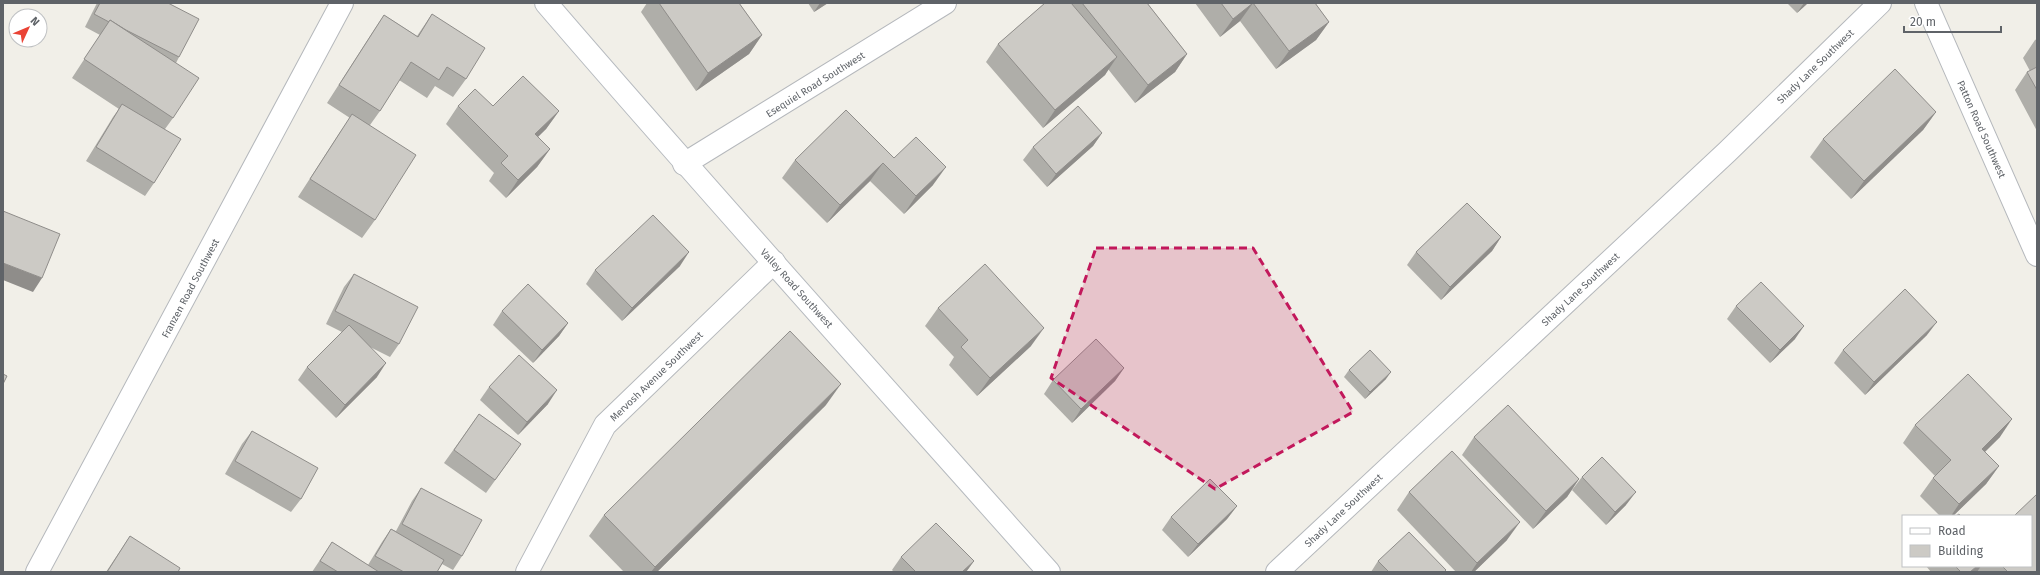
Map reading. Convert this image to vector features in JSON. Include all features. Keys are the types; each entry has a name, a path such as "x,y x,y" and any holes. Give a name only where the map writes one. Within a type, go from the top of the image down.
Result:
{"street":[{"name":"Franzen Road Southwest","path":"37,572 342,3"},
{"name":"Valley Road Southwest","path":"546,3 684,164 774,262 1049,572"},
{"name":"Esequiel Road Southwest","path":"684,164 945,3"},
{"name":"Shady Lane Southwest","path":"1277,572 1727,152 1880,3"},
{"name":"Patton Road Southwest","path":"1926,3 2037,255"},
{"name":"Mervosh Avenue Southwest","path":"527,572 605,425 774,262"}],"highlighted area":[{"path":"1096,248 1253,248 1353,412 1215,489 1051,378"}],"building":[{"path":"100,3 168,3 199,19 179,57 126,30 110,20 109,22 94,14"},
{"path":"659,3 739,3 762,35 708,73"},
{"path":"1045,3 1071,3 1117,57 1055,110 998,44"},
{"path":"1082,3 1147,3 1187,54 1148,85"},
{"path":"1221,3 1253,3 1233,19"},
{"path":"1253,3 1315,3 1329,22 1289,51"},
{"path":"432,14 485,48 466,79 447,67 439,80 411,62 380,111 339,85 384,15 418,37"},
{"path":"110,20 199,78 173,118 84,59"},
{"path":"2037,67 2037,90 2027,72"},
{"path":"1895,69 1936,112 1864,181 1823,139"},
{"path":"523,76 559,111 535,134 550,149 518,180 501,163 508,156 458,106 475,89 493,106"},
{"path":"122,104 181,139 154,183 96,147"},
{"path":"1078,106 1102,133 1056,174 1033,147"},
{"path":"846,110 894,158 916,137 946,167 916,196 883,163 840,205 795,160"},
{"path":"352,114 416,155 375,220 310,179"},
{"path":"1467,203 1501,237 1450,287 1416,252"},
{"path":"3,211 60,234 42,278 3,263"},
{"path":"653,215 689,252 632,308 595,270"},
{"path":"985,264 1044,328 990,378 961,347 968,340 938,308"},
{"path":"354,274 418,307 399,344 335,311"},
{"path":"1761,282 1804,326 1780,350 1736,306"},
{"path":"528,284 568,323 542,350 502,311"},
{"path":"1905,289 1937,322 1874,382 1843,350"},
{"path":"349,325 386,363 345,405 307,367"},
{"path":"790,331 841,384 655,567 604,515"},
{"path":"1096,339 1124,368 1081,409 1053,380"},
{"path":"1370,350 1391,372 1370,392 1349,370"},
{"path":"519,355 557,390 527,422 489,387"},
{"path":"3,374 7,376 3,384"},
{"path":"1968,374 2012,419 1982,449 1999,466 1959,504 1933,478 1951,460 1915,425"},
{"path":"1508,405 1579,479 1546,511 1474,437"},
{"path":"479,414 521,444 495,480 454,450"},
{"path":"252,431 318,468 301,499 235,461"},
{"path":"1452,451 1520,522 1477,563 1409,492"},
{"path":"1602,457 1636,492 1615,512 1582,477"},
{"path":"1210,479 1237,506 1198,544 1171,517"},
{"path":"421,488 482,520 462,556 402,524"},
{"path":"2037,494 2037,572 2008,572 2003,567 2032,567 2032,515 2015,515"},
{"path":"936,523 974,561 962,572 916,572 901,557"},
{"path":"391,529 444,560 437,572 404,572 375,556"},
{"path":"1409,532 1446,570 1444,572 1389,572 1378,561"},
{"path":"130,536 180,568 178,572 107,572"},
{"path":"332,542 379,572 338,572 320,561"},
{"path":"1956,567 1976,567 1970,572 1961,572"}]}
